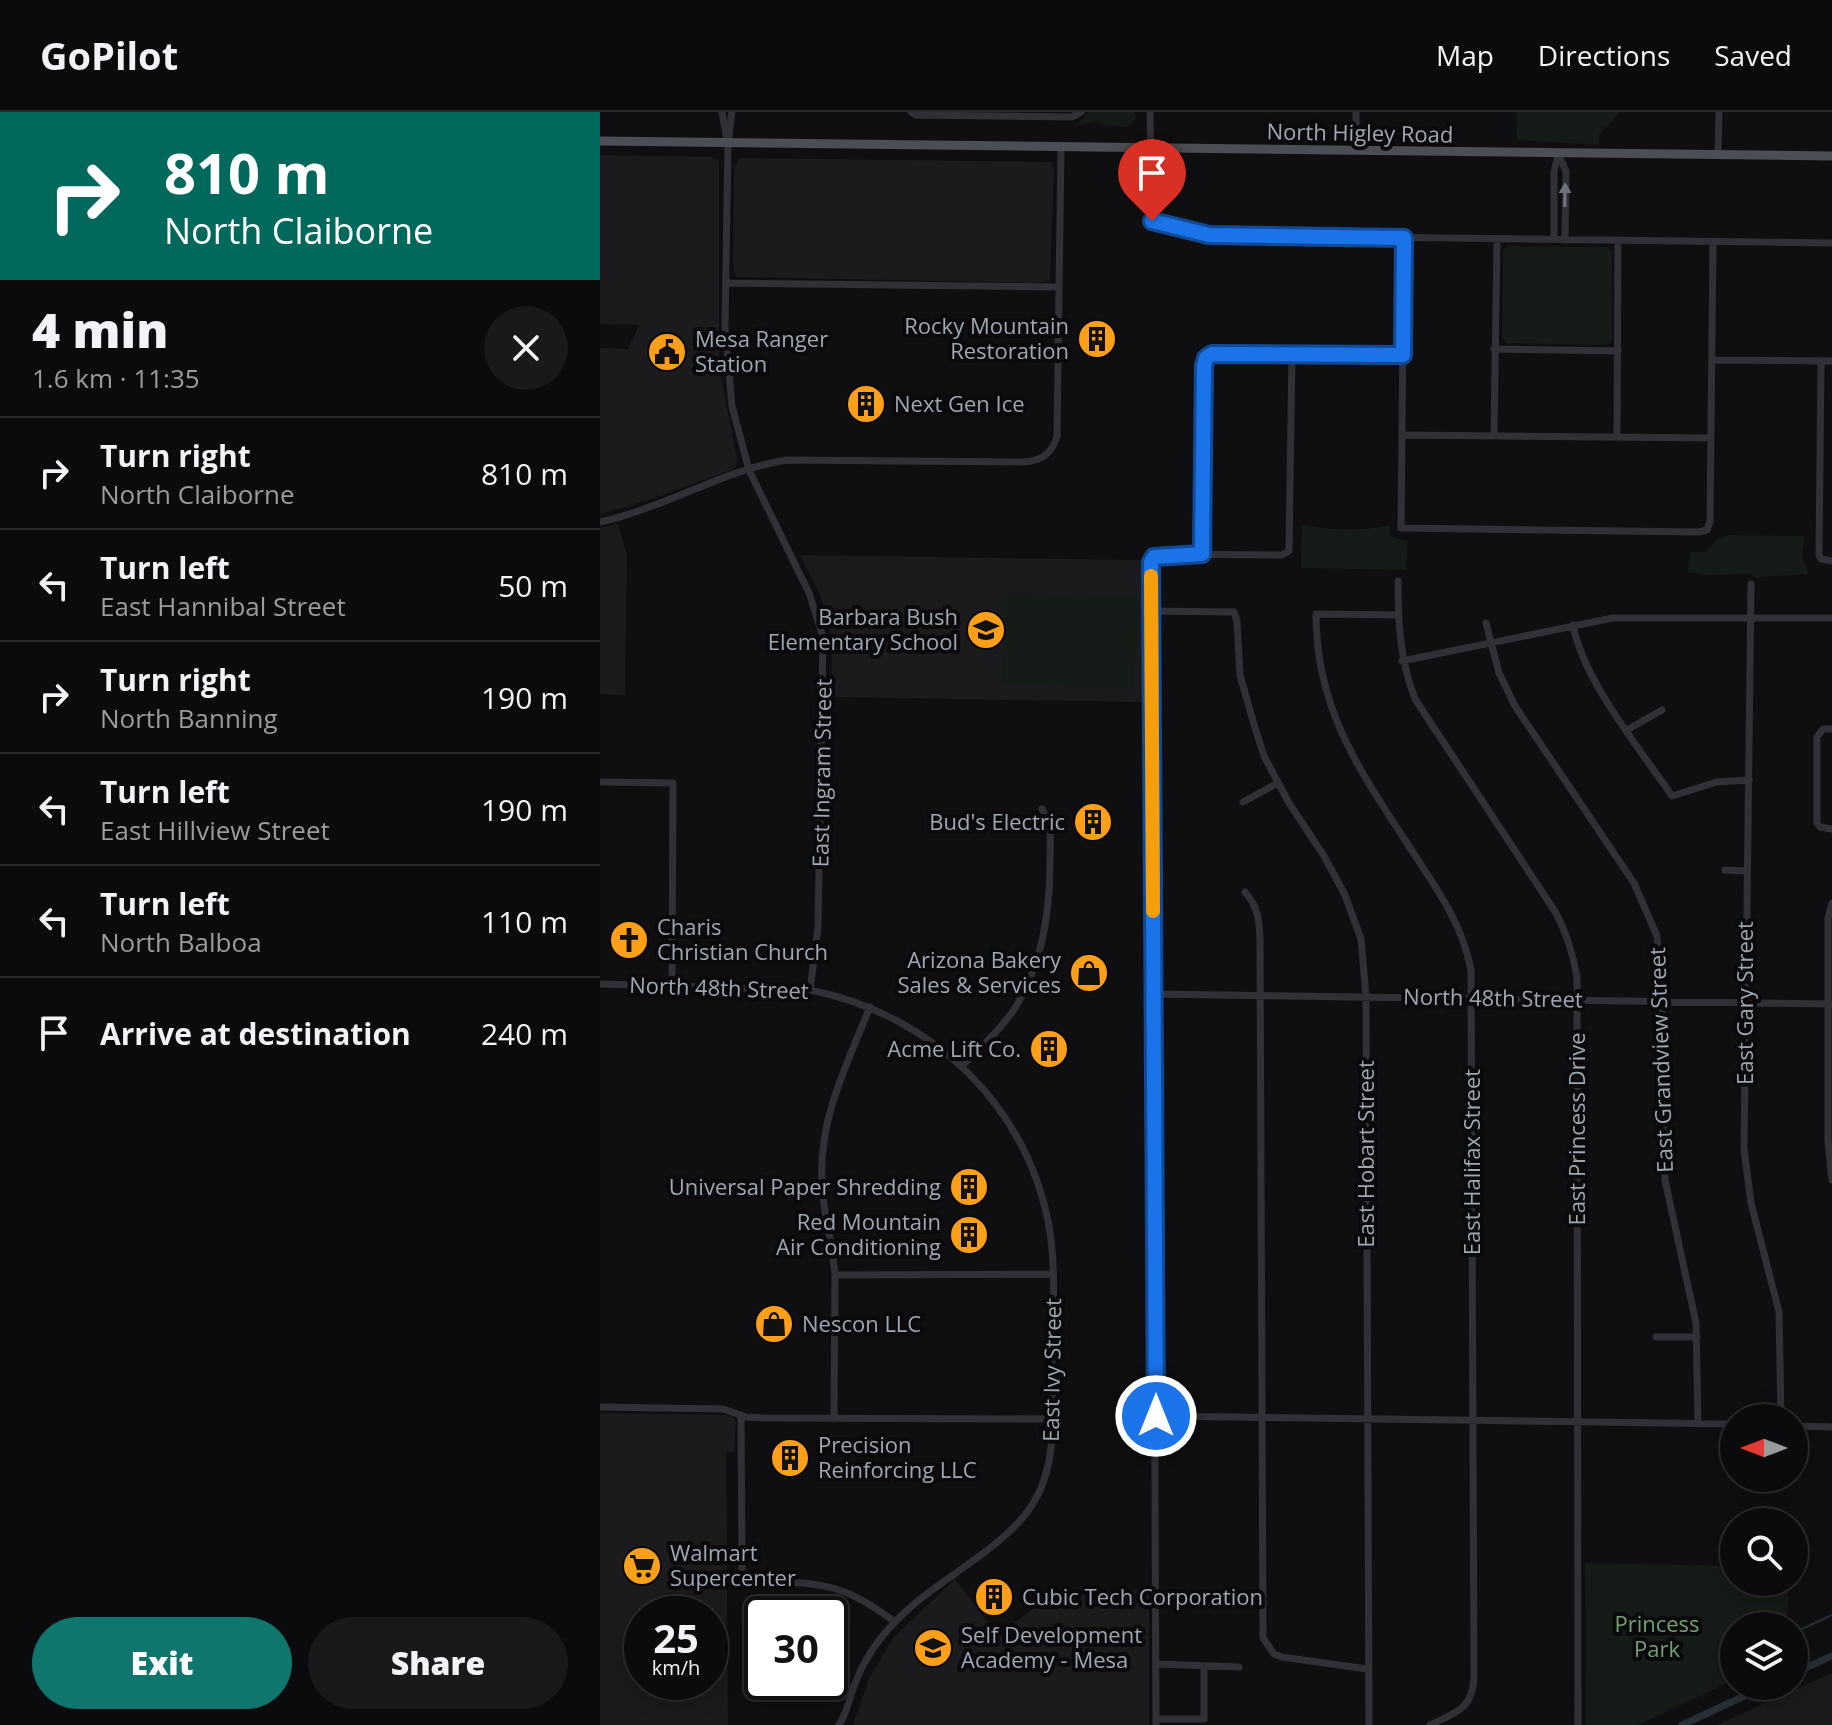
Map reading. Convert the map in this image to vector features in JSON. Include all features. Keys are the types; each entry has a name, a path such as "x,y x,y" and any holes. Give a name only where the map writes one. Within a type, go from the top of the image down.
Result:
{"main road":[{"name":"North Higley Road","path":"600,141 1832,156"}],"street":[{"name":"East Ingram Street","path":"722,112 728,143"},
{"name":"East Ingram Street","path":"732,112 728,143 728,381 749,470 809,593 823,637 817,948 810,990"},
{"path":"911,112 916,115 1042,114 1072,117 1080,114"},
{"path":"1150,112 1152,221 1209,235 1832,243"},
{"path":"1356,112 1356,151"},
{"path":"1718,154 1719,112"},
{"path":"600,522 786,460 1023,462 1046,456 1057,437 1061,146"},
{"path":"1554,239 1554,172 1558,153"},
{"path":"1558,153 1566,171 1565,240"},
{"path":"1404,238 1401,528 1699,532 1707,530 1710,522 1713,242"},
{"path":"1494,436 1497,239"},
{"path":"1617,437 1618,240"},
{"path":"726,283 1058,287"},
{"path":"1494,349 1618,351"},
{"path":"1202,554 1206,358 1212,354 1403,355"},
{"path":"1204,1667 1204,1719 1156,1722 1151,562 1162,554 1282,555 1289,551 1292,354"},
{"path":"1712,360 1832,361"},
{"path":"1821,361 1819,551 1821,559 1832,561"},
{"path":"1403,435 1711,438"},
{"name":"East Princess Drive","path":"1398,581 1402,661 1422,713 1562,926 1574,957 1577,1000 1578,1725"},
{"name":"East Gary Street","path":"1751,584 1744,1149 1751,1203 1779,1312 1781,1404"},
{"name":"East Hobart Street","path":"1151,611 1234,612 1245,700 1264,756 1345,895 1361,939 1366,996 1369,1725"},
{"name":"East Halifax Street","path":"1398,615 1316,614 1320,673 1338,729 1363,774 1455,918 1471,970 1473,1692 1459,1711 1430,1725"},
{"path":"1402,661 1573,625 1631,617 1832,618"},
{"name":"East Grandview Street","path":"1486,623 1499,673 1515,706 1640,894 1657,936 1662,1002 1665,1180 1693,1307 1697,1337 1698,1424"},
{"path":"1573,625 1576,642 1588,671 1672,796 1717,782 1749,780"},
{"path":"1627,730 1662,710"},
{"path":"1832,729 1823,729 1817,737 1817,823 1824,829 1832,829"},
{"path":"600,782 673,783 672,985"},
{"path":"1243,802 1278,783"},
{"path":"962,1066 1014,1010 1039,953 1050,888 1050,827 1042,809"},
{"path":"1725,870 1746,871"},
{"path":"1245,892 1255,904 1259,917 1263,1638 1274,1654 1282,1657 1367,1669"},
{"path":"1832,903 1828,918 1828,1141 1832,1180"},
{"name":"North 48th Street","path":"600,984 810,990 870,1007 926,1037 962,1066"},
{"name":"North 48th Street","path":"1154,994 1830,1004"},
{"path":"834,1419 834,1252 822,1184 822,1149 835,1095 870,1007"},
{"name":"East Ivy Street","path":"839,1725 846,1715 863,1667 895,1622 926,1594 1005,1535 1034,1503 1049,1466 1053,1274 1050,1234 1033,1169 1013,1128 989,1095 962,1066"},
{"path":"835,1275 1053,1274"},
{"path":"1656,1337 1697,1337"},
{"path":"600,1407 723,1409 764,1418 1052,1419"},
{"path":"741,1415 742,1571 745,1579 754,1582 821,1584 847,1591 864,1599 895,1622"},
{"path":"1156,1416 1720,1424"},
{"path":"1808,1426 1832,1427"},
{"path":"1156,1664 1239,1667"},
{"name":"East Ivy Street","path":"846,1715 846,1725"}],"shaded area":[{"path":"600,155 710,157 719,161 719,367 737,458 736,467 731,470 600,514 600,348 628,349 639,325 600,324"},
{"path":"740,158 1051,162 1054,170 1050,280 1037,283 737,277 733,271 734,167"},
{"path":"618,524 627,555 625,695 600,694 600,528"},
{"name":"Barbara Bush Elementary School","path":"800,555 1142,560 1143,702 831,697 829,622 820,594"},
{"path":"600,1413 726,1415 732,1416 736,1422 734,1452 726,1452 727,1596 624,1596 624,1700 728,1700 728,1725 600,1725"},
{"path":"955,1579 997,1635 1059,1590 1149,1590 1149,1725 853,1725 869,1678 894,1637"},
{"path":"1832,1673 1832,1725 1717,1725 1772,1700 1808,1700 1808,1684"}],"green space":[{"path":"1088,112 1133,112 1137,117 1128,127 1095,121 1076,126"},
{"path":"1516,112 1620,112 1599,135 1599,145 1517,140"},
{"path":"1508,246 1608,247 1612,251 1612,340 1607,345 1507,343 1502,338 1503,250"},
{"path":"1302,525 1346,530 1390,525 1391,536 1408,542 1406,570 1301,568"},
{"path":"1728,535 1805,536 1802,557 1809,574 1757,579 1751,574 1705,575 1688,572 1690,552 1706,552 1718,539"},
{"path":"1005,594 1138,596 1138,641 1133,662 1133,688 1068,689 1063,685 1003,684"},
{"name":"Princess Park","path":"1585,1563 1720,1566 1720,1596 1788,1596 1788,1612 1720,1612 1720,1687 1638,1725 1586,1725"}],"waterway":[{"path":"1808,1626 1832,1615"},
{"path":"1808,1667 1832,1656"},
{"path":"1682,1725 1736,1700"}],"slow traffic":[{"path":"1151,576 1153,911"}],"place":[{"name":"Rocky Mountain Restoration","path":"1097,339"},
{"name":"Mesa Ranger Station","path":"667,352"},
{"name":"Next Gen Ice","path":"866,404"},
{"name":"Barbara Bush Elementary School","path":"986,630"},
{"name":"Bud's Electric","path":"1093,822"},
{"name":"Charis Christian Church","path":"629,940"},
{"name":"Arizona Bakery Sales & Services","path":"1089,973"},
{"name":"Acme Lift Co.","path":"1049,1049"},
{"name":"Universal Paper Shredding","path":"969,1187"},
{"name":"Red Mountain Air Conditioning","path":"969,1235"},
{"name":"Nescon LLC","path":"774,1324"},
{"name":"Precision Reinforcing LLC","path":"790,1458"},
{"name":"Walmart Supercenter","path":"642,1566"},
{"name":"Cubic Tech Corporation","path":"994,1597"},
{"name":"Self Development Academy - Mesa","path":"933,1648"}],"route":[{"path":"1152,221 1209,235 1404,238 1403,355 1212,354 1206,358 1202,554 1162,554 1151,562 1156,1416"}]}
